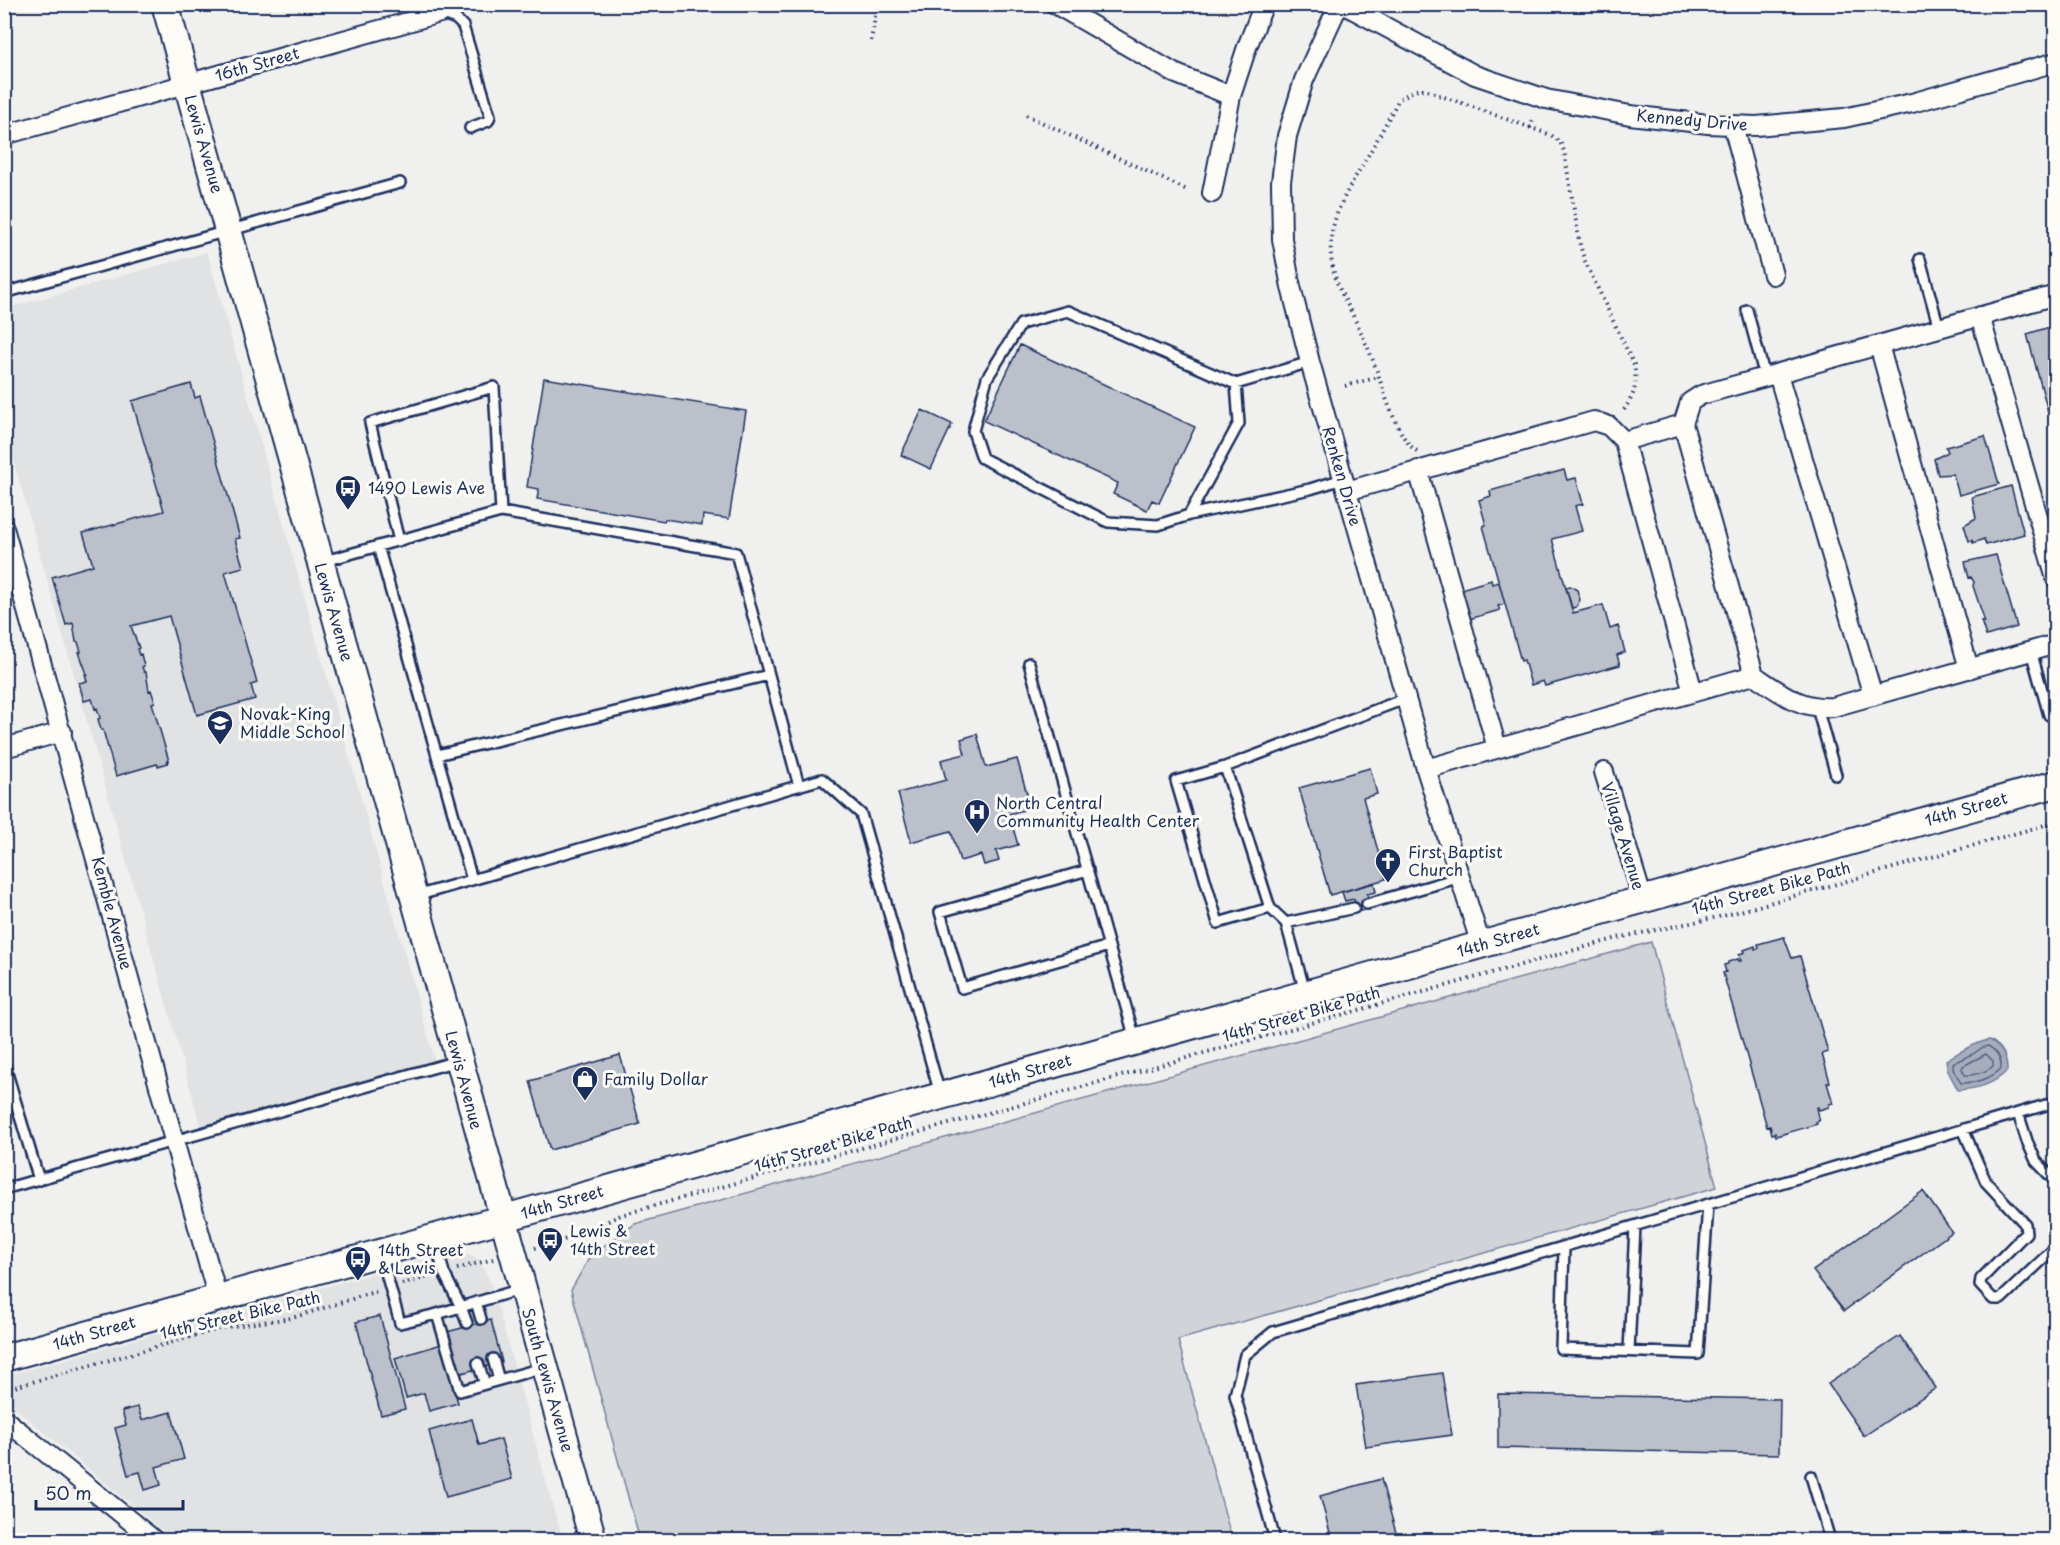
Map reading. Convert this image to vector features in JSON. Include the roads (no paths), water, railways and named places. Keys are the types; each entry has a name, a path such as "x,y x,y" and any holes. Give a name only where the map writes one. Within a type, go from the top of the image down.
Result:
{"street":[{"name":"Lewis Avenue","path":"165,4 502,1219"},
{"path":"1055,4 1174,73 1231,96"},
{"path":"1212,193 1231,96 1264,4"},
{"name":"Kennedy Drive","path":"1341,4 1475,75 1546,99 1630,115 1733,126 1844,118 1912,103 2055,62"},
{"name":"Renken Drive","path":"1341,4 1304,80 1287,136 1281,182 1282,239 1291,287 1310,362 1426,769 1481,945"},
{"name":"16th Street","path":"4,135 440,13"},
{"path":"1733,126 1773,275"},
{"path":"2055,295 1701,395 1690,402 1683,424 1754,675 1795,701 1817,708 1833,707 2055,644"},
{"path":"1980,316 2055,579"},
{"path":"1879,345 1969,669"},
{"path":"1771,375 1873,696"},
{"path":"1345,485 1419,461 1594,421 1609,426 1624,441 1693,692"},
{"path":"1624,441 1683,424"},
{"path":"1419,461 1497,748"},
{"name":"Kemble Avenue","path":"4,528 218,1299"},
{"path":"1426,769 1754,675"},
{"path":"4,748 62,732"},
{"name":"Village Avenue","path":"1604,772 1643,900"},
{"name":"14th Street","path":"4,1358 2055,784"},
{"name":"South Lewis Avenue","path":"502,1219 592,1540"},
{"path":"4,1419 153,1540"}],"lane":[{"path":"440,13 456,19 463,26 490,116 488,121 470,128"},
{"path":"4,293 400,183"},
{"path":"1920,259 1939,328"},
{"path":"1747,310 1771,375"},
{"path":"1310,362 1236,384 1068,311 1021,324 987,378 973,430 982,458 1107,522 1158,525 1189,515 1310,489 1345,485"},
{"path":"1189,515 1239,423 1236,384"},
{"path":"399,541 370,423 494,387 501,512"},
{"path":"320,562 501,512 736,554 799,786"},
{"path":"378,546 472,880"},
{"path":"2031,651 2049,715"},
{"path":"1029,663 1136,1042"},
{"path":"436,755 769,675"},
{"path":"1270,908 1218,922 1176,781 1226,767 1407,698"},
{"path":"1817,708 1836,775"},
{"path":"1226,767 1270,908 1286,923 1305,994"},
{"path":"413,897 822,779 861,814 940,1096"},
{"path":"1088,870 940,912 962,988 1110,946"},
{"path":"1367,904 1461,877"},
{"path":"1286,923 1354,908"},
{"path":"4,1189 459,1061"},
{"path":"4,1063 39,1180"},
{"path":"1275,1540 1235,1395 1245,1355 1273,1332 2055,1102"},
{"path":"2018,1113 2036,1161 2055,1182"},
{"path":"1963,1129 1986,1182 2025,1224 2026,1233 1981,1279 1980,1285 1993,1299 2001,1299 2055,1247"},
{"path":"1564,1247 1561,1349 1698,1354 1708,1204"},
{"path":"1629,1351 1635,1226"},
{"path":"435,1238 444,1273 467,1323"},
{"path":"380,1253 400,1323 522,1289"},
{"path":"476,1302 481,1319"},
{"path":"437,1314 460,1391 544,1368"},
{"path":"493,1359 498,1380"},
{"path":"478,1363 485,1384"},
{"path":"1811,1476 1830,1540"}],"water":[{"path":"1990,1040 2003,1053 2007,1071 1996,1080 1984,1085 1958,1090 1948,1071 1946,1060 1974,1045"}],"place":[{"name":"1490 Lewis Ave","path":"348,511"},
{"name":"Novak-King Middle School","path":"220,746"},
{"name":"North Central Community Health Center","path":"977,835"},
{"name":"First Baptist Church","path":"1388,884"},
{"name":"Family Dollar","path":"585,1102"},
{"name":"Lewis & 14th Street","path":"550,1263"},
{"name":"14th Street & Lewis","path":"358,1282"}]}
